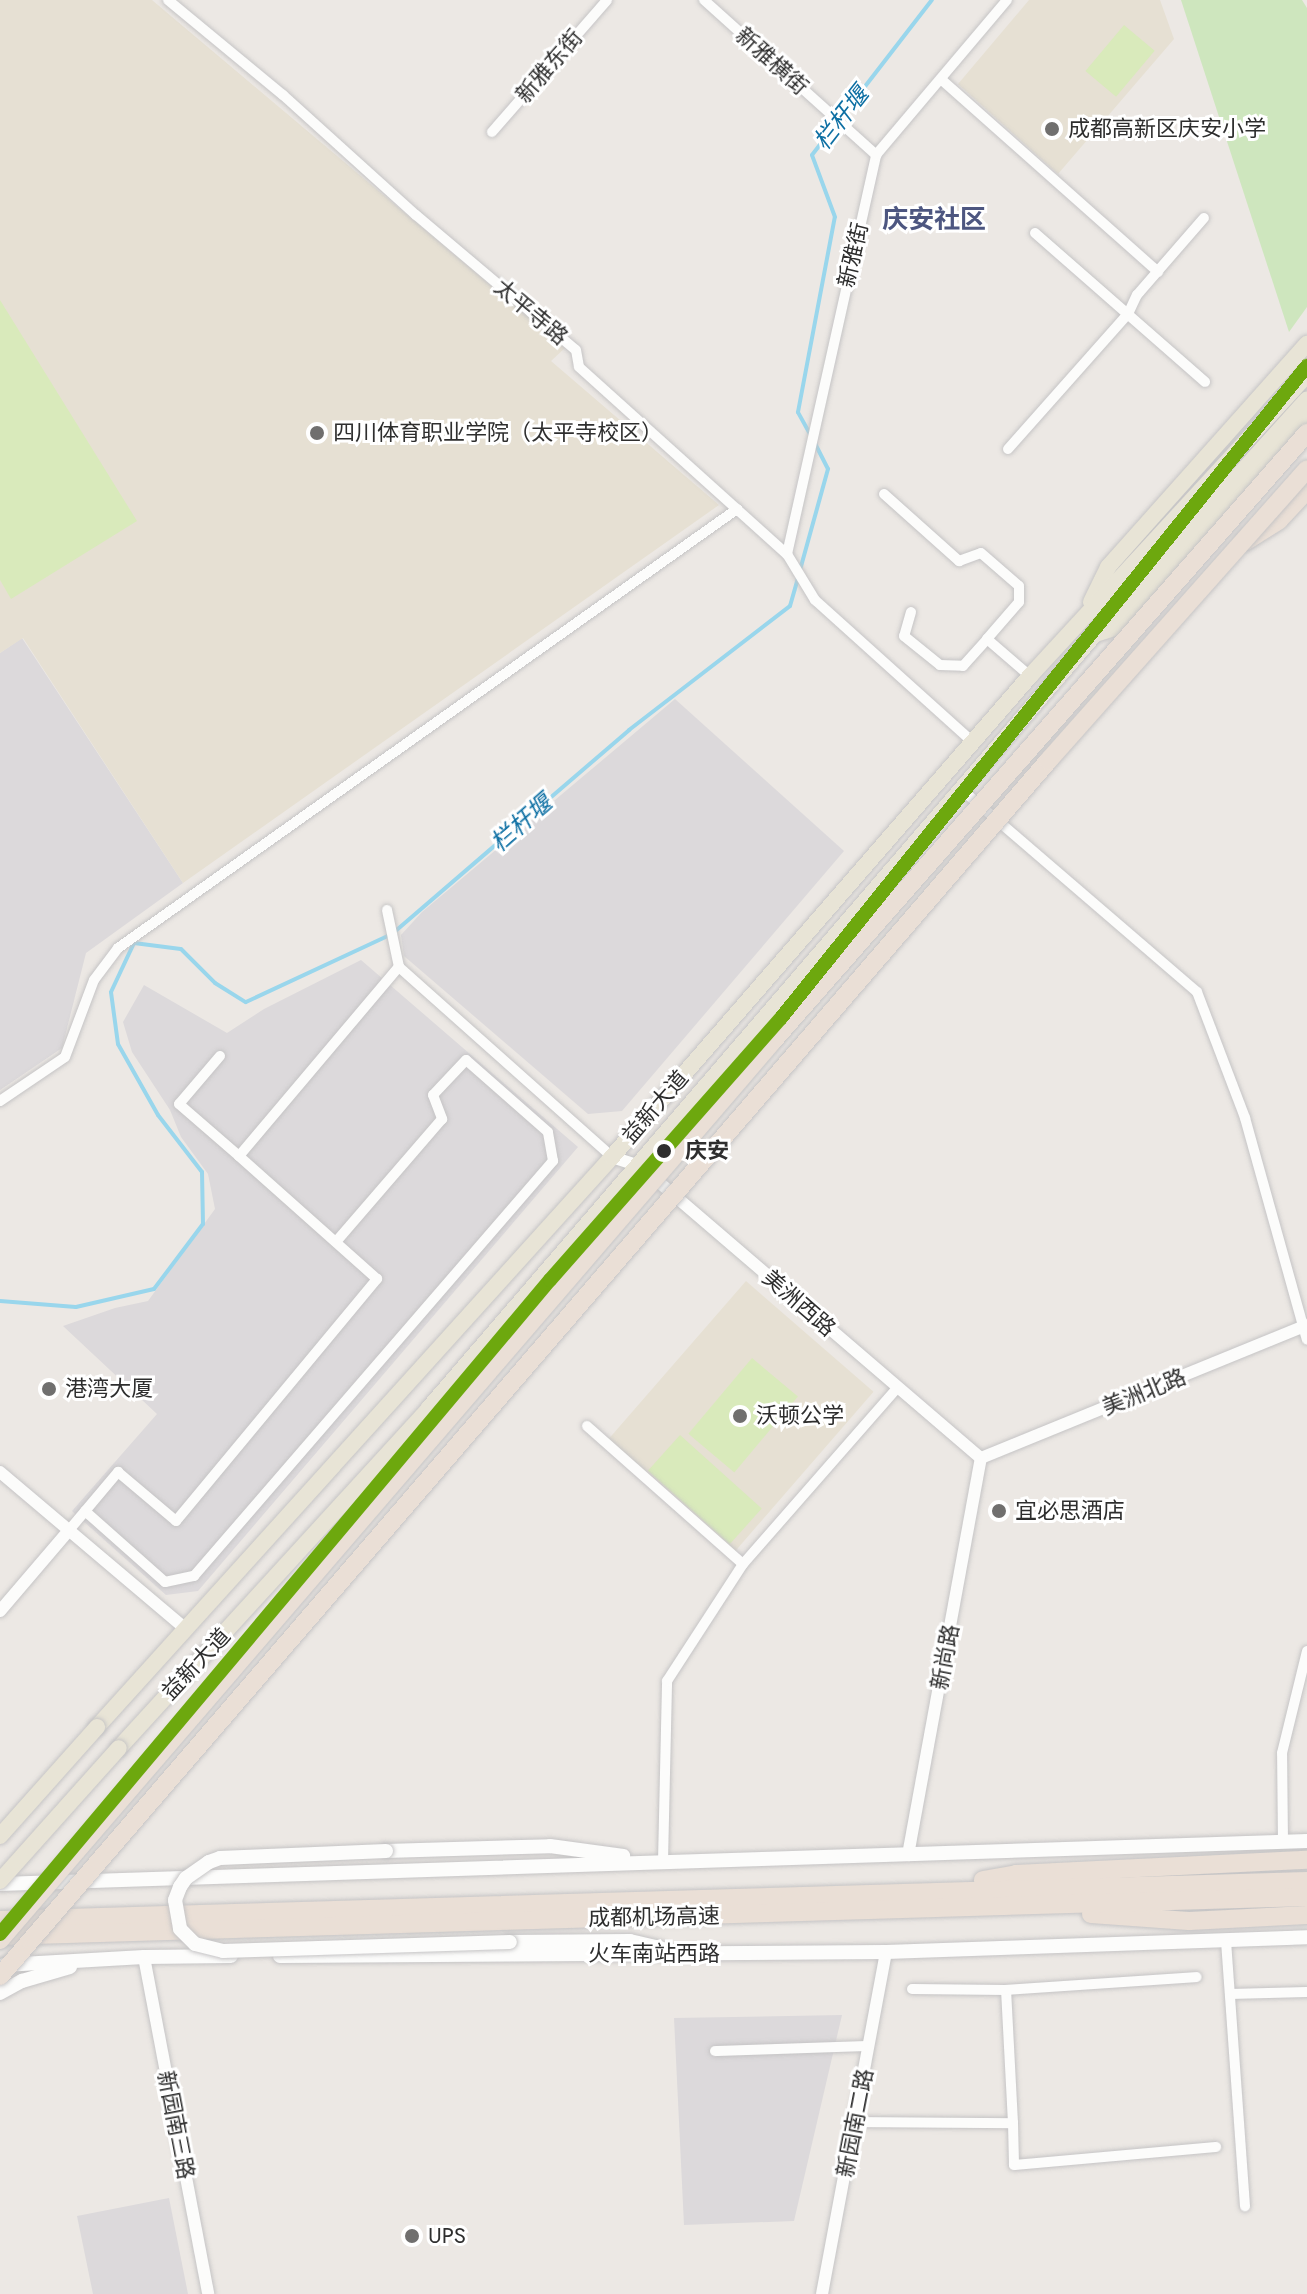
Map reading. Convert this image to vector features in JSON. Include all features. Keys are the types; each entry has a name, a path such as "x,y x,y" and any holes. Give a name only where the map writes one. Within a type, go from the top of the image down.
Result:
{"highway":[{"path":"0,1938 782,1030 1307,433"},
{"path":"0,1976 1048,761 1307,469"},
{"path":"1246,541 1279,520 1307,490"},
{"path":"856,1892 1016,1874 1307,1860"},
{"name":"成都机场高速","path":"0,1938 856,1892 1307,1881"},
{"name":"成都机场高速","path":"0,1920 992,1907 1307,1897"},
{"path":"992,1907 1189,1921 1307,1915"}],"main road":[{"path":"1082,620 1108,567 1307,344"},
{"name":"益新大道","path":"0,1883 429,1408 640,1166 1095,634 1307,375"},
{"name":"益新大道","path":"0,1836 612,1157 1030,676 1222,479 1307,399"},
{"path":"1095,634 1117,627 1307,416"},
{"path":"0,1883 1307,1841"},
{"path":"663,1861 550,1846 220,1858 186,1878 175,1900 180,1929 195,1944 223,1951 630,1941 688,1953"},
{"name":"火车南站西路","path":"0,1965 144,1957 886,1952 1307,1937"},
{"path":"0,1993 22,1981 94,1960"}],"street":[{"name":"太平寺路","path":"168,0 283,95 416,215 576,350 579,367 787,554 815,600 974,743"},
{"name":"新雅东街","path":"492,132 607,0"},
{"name":"新雅横街","path":"704,0 876,155"},
{"name":"新雅街","path":"787,554 876,155 1007,0"},
{"path":"942,80 1158,272"},
{"path":"1008,449 1128,314 1137,295 1204,218"},
{"path":"1035,233 1205,382"},
{"path":"884,494 959,561 981,553 1019,586 1019,602 963,666 940,665 904,636 911,612"},
{"path":"0,1101 65,1057 94,980 118,948 737,509"},
{"path":"987,639 1030,676"},
{"path":"961,789 1197,992 1245,1118 1306,1331"},
{"path":"387,910 399,967 612,1157"},
{"path":"239,1156 399,967"},
{"path":"0,1611 118,1472 176,1521 377,1279 179,1104 220,1056"},
{"path":"85,1511 165,1582 194,1576 553,1161 548,1132 466,1060 433,1095 442,1119 336,1242"},
{"name":"美洲西路","path":"612,1157 640,1166 981,1458"},
{"name":"美洲北路","path":"981,1458 1306,1331"},
{"path":"663,1861 667,1681 743,1564 897,1388"},
{"path":"587,1426 743,1564"},
{"name":"新尚路","path":"908,1855 981,1458"},
{"path":"0,1472 186,1629"},
{"path":"1283,1842 1282,1753 1307,1651"},
{"path":"1226,1941 1245,2206"},
{"name":"新园南二路","path":"822,2294 886,1952"},
{"name":"新园南三路","path":"144,1957 208,2294"},
{"path":"912,1989 1006,1990 1197,1977"},
{"path":"1006,1990 1014,2165 1216,2147"},
{"path":"1230,1994 1307,1992"},
{"path":"715,2051 869,2046"},
{"path":"854,2122 1013,2123"}],"shaded area":[{"name":"四川体育职业学院（太平寺校区）","path":"0,0 152,0 565,348 551,361 719,505 183,883 23,638 0,653"},
{"name":"成都高新区庆安小学","path":"1029,0 1160,0 1174,39 1058,174 958,84"},
{"path":"22,638 183,883 86,953 62,1048 0,1090 0,653"},
{"path":"675,699 844,851 622,1111 588,1114 404,956 401,935 422,912"},
{"path":"361,960 578,1147 198,1591 166,1595 72,1511 157,1414 63,1326 115,1308 148,1301 215,1209 208,1174 181,1137 170,1110 132,1052 123,1022 144,985 227,1033 264,1009"},
{"name":"沃顿公学","path":"746,1281 874,1392 734,1553 606,1442"},
{"path":"842,2015 794,2221 684,2225 674,2018"},
{"path":"169,2198 188,2294 93,2294 77,2216"}],"green space":[{"path":"1181,0 1302,0 1307,8 1307,307 1289,332"},
{"path":"1124,25 1155,51 1116,97 1085,71"},
{"path":"0,300 137,521 11,599 0,580"},
{"path":"752,1358 798,1397 734,1472 688,1434"},
{"path":"680,1435 762,1509 730,1544 648,1471"}],"waterway":[{"name":"栏杆堰","path":"810,434 798,412 835,217 812,155 932,0"},
{"name":"栏杆堰","path":"800,570 828,469 814,442"},
{"name":"栏杆堰","path":"0,1301 76,1307 154,1289 203,1224 202,1172 158,1115 118,1044 111,992 134,943 181,949 215,983 246,1002 392,934 629,730 790,606 798,578"}],"transit line":[{"path":"0,1934 550,1280 781,1018 1307,366"}],"place":[{"name":"成都高新区庆安小学","path":"1052,129"},
{"name":"四川体育职业学院（太平寺校区）","path":"317,433"},
{"name":"庆安","path":"664,1151"},
{"name":"港湾大厦","path":"49,1389"},
{"name":"沃顿公学","path":"740,1416"},
{"name":"宜必思酒店","path":"999,1511"},
{"name":"UPS","path":"412,2236"}],"district":[{"name":"庆安社区","path":"934,220"}]}
